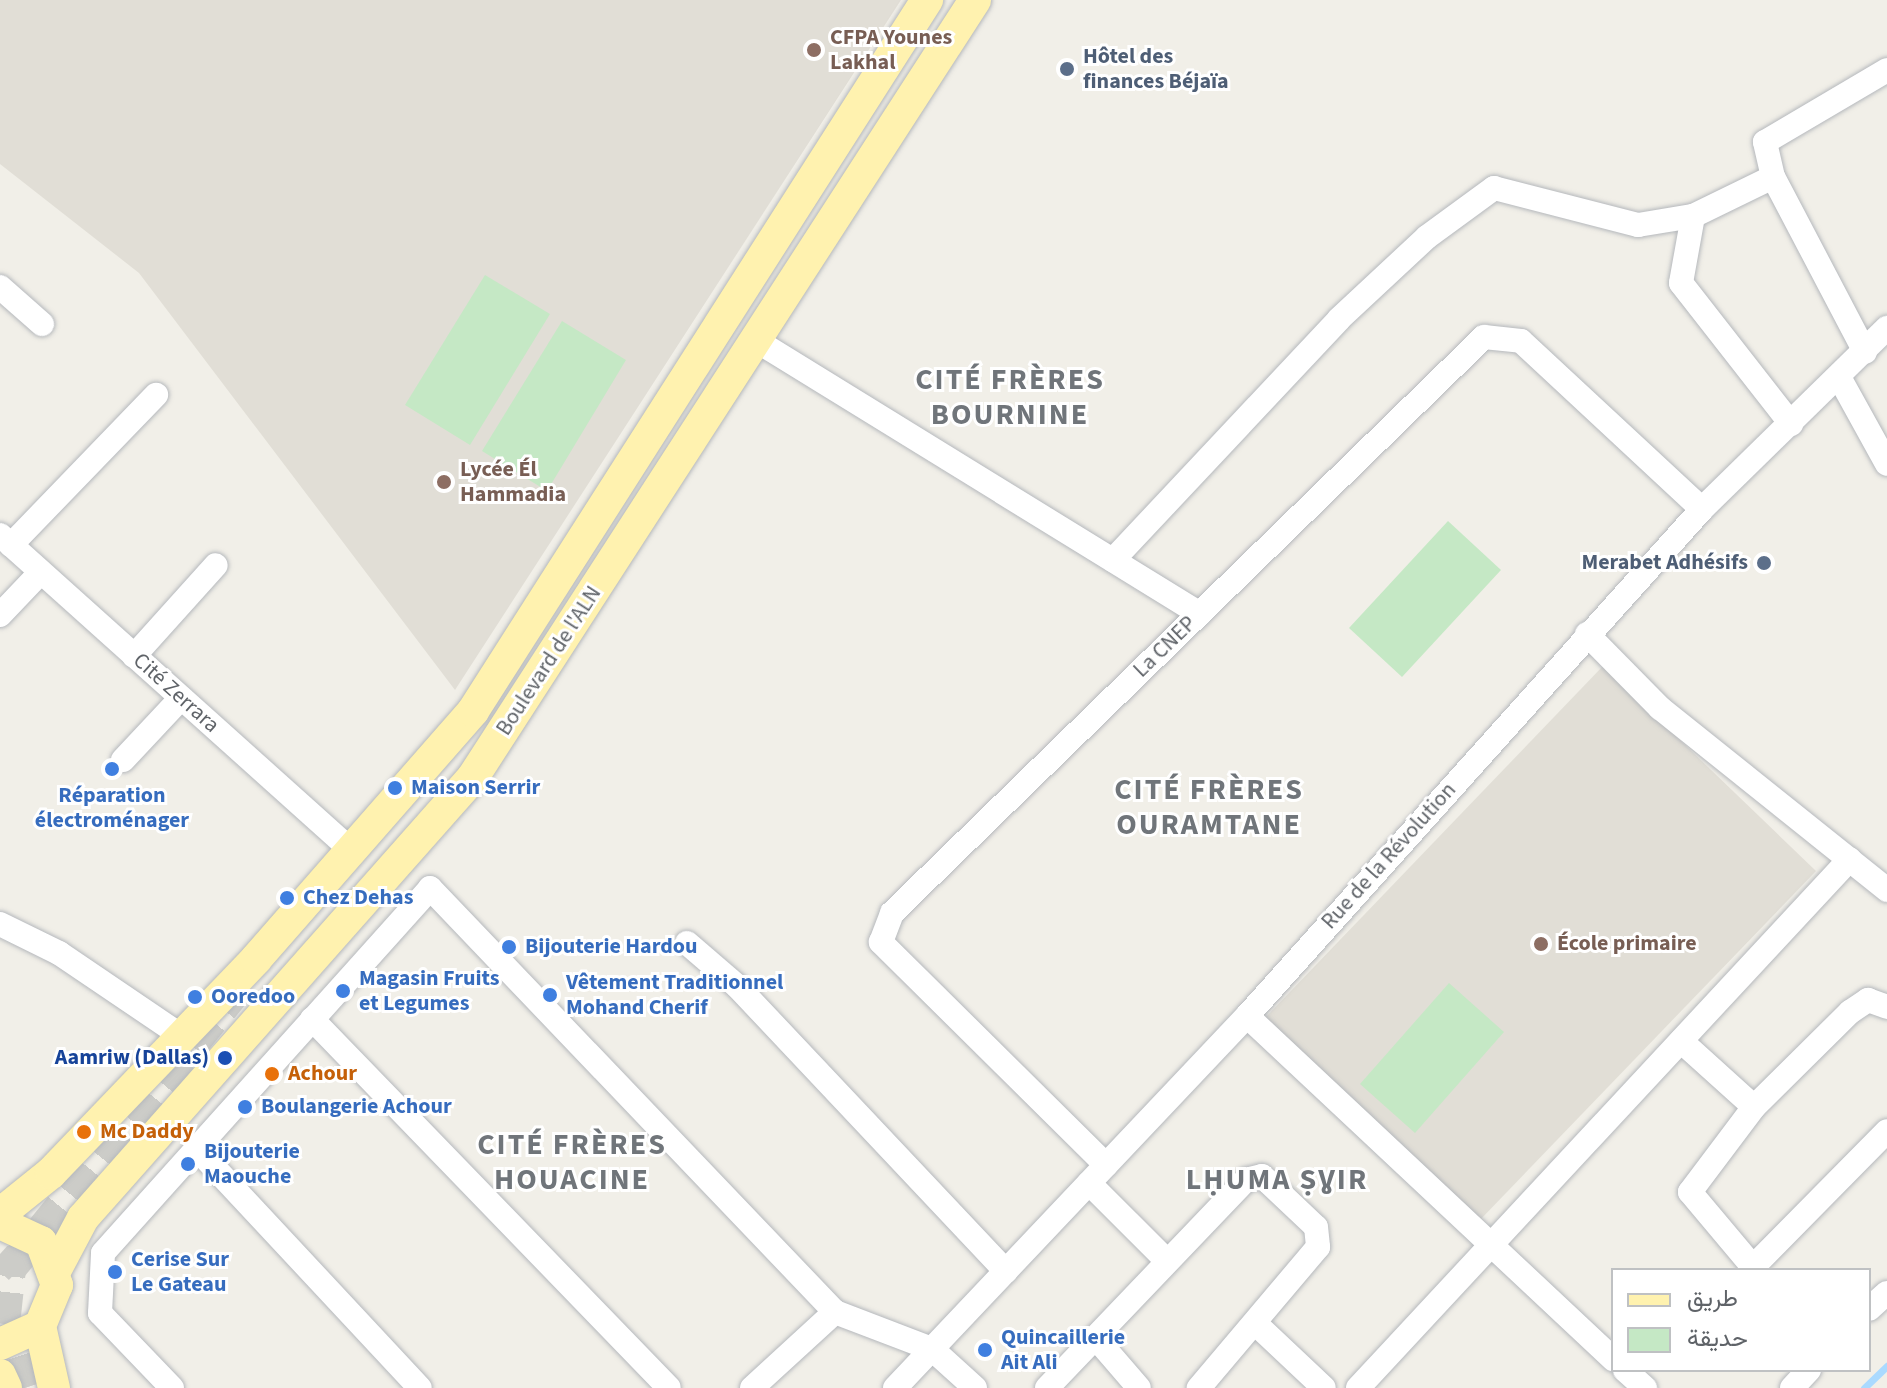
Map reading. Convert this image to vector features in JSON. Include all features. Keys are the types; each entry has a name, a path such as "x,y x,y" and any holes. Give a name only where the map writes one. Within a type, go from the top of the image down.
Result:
{"main road":[{"name":"Boulevard de l'ALN","path":"0,1214 51,1173 353,852 473,711 927,0"},
{"name":"Boulevard de l'ALN","path":"40,1326 55,1300 56,1269 83,1218 473,777 975,0"},
{"path":"0,1223 30,1232 56,1269"},
{"path":"0,1344 40,1326 54,1388"},
{"path":"0,1375 6,1388"}],"street":[{"path":"1865,352 1773,177 1765,142 1887,70"},
{"path":"1113,560 1339,319 1427,237 1494,188 1638,225 1693,216 1773,177"},
{"path":"1693,216 1681,283 1702,319 1791,424"},
{"path":"0,287 42,324"},
{"name":"Rue de la Révolution","path":"895,1388 1247,1016 1702,509 1887,328"},
{"name":"La CNEP","path":"1106,1165 881,942 892,913 1484,337 1521,341 1702,509"},
{"path":"757,341 1200,614"},
{"path":"1839,377 1887,464"},
{"path":"5,540 156,395"},
{"name":"Cité Zerrara","path":"5,540 353,852"},
{"path":"134,656 216,565"},
{"path":"0,615 41,572"},
{"path":"1587,634 1660,708 1887,890"},
{"path":"123,760 181,698"},
{"path":"403,857 835,1312 932,1349 975,1388"},
{"path":"1358,1388 1850,859"},
{"path":"172,1388 100,1313 103,1253 430,888"},
{"path":"0,924 59,953 180,1035"},
{"path":"687,943 737,986 1006,1271"},
{"path":"1887,1007 1868,1000 1850,1012 1754,1107 1690,1192 1752,1268 1887,1131"},
{"path":"1247,1016 1611,1357"},
{"path":"312,1019 669,1388"},
{"path":"1681,1041 1754,1107"},
{"path":"196,1148 420,1388"},
{"path":"1047,1388 1246,1180 1273,1182 1316,1227 1318,1247 1199,1388"},
{"path":"1089,1183 1167,1261"},
{"path":"1871,1307 1887,1293"},
{"path":"752,1388 835,1312"},
{"path":"1256,1324 1324,1388"},
{"path":"1095,1337 1139,1388"},
{"path":"1792,1388 1807,1372"}],"shaded area":[{"name":"Lycée Él Hammadia","path":"0,0 901,0 455,690 139,273 0,164"},
{"name":"École primaire","path":"1603,666 1816,871 1479,1221 1266,1017"}],"green space":[{"path":"485,275 550,314 470,445 405,405"},
{"path":"562,321 626,360 547,491 482,451"},
{"path":"1448,521 1501,570 1402,677 1349,628"},
{"path":"1449,983 1504,1032 1415,1133 1360,1084"}],"waterway":[{"path":"1864,1388 1887,1366"}],"tunnel":[{"path":"25,1388 4,1324 10,1269 235,992"},
{"path":"0,1272 24,1245"}],"place":[{"name":"CFPA Younes Lakhal","path":"814,50"},
{"name":"Hôtel des finances Béjaïa","path":"1067,69"},
{"name":"Lycée Él Hammadia","path":"444,482"},
{"name":"Merabet Adhésifs","path":"1764,563"},
{"name":"Réparation électroménager","path":"112,769"},
{"name":"Maison Serrir","path":"395,788"},
{"name":"Chez Dehas","path":"287,898"},
{"name":"École primaire","path":"1541,944"},
{"name":"Bijouterie Hardou","path":"509,947"},
{"name":"Magasin Fruits et Legumes","path":"343,991"},
{"name":"Vêtement Traditionnel Mohand Cherif","path":"550,995"},
{"name":"Ooredoo","path":"195,997"},
{"name":"Aamriw (Dallas)","path":"225,1058"},
{"name":"Achour","path":"272,1074"},
{"name":"Boulangerie Achour","path":"245,1107"},
{"name":"Mc Daddy","path":"84,1132"},
{"name":"Bijouterie Maouche","path":"188,1164"},
{"name":"Cerise Sur Le Gateau","path":"115,1272"},
{"name":"Quincaillerie Ait Ali","path":"985,1350"}],"district":[{"name":"CITÉ FRÈRES BOURNINE","path":"1010,397"},
{"name":"CITÉ FRÈRES OURAMTANE","path":"1209,807"},
{"name":"CITÉ FRÈRES HOUACINE","path":"572,1162"},
{"name":"LḤUMA ṢƔIR","path":"1277,1180"}]}
